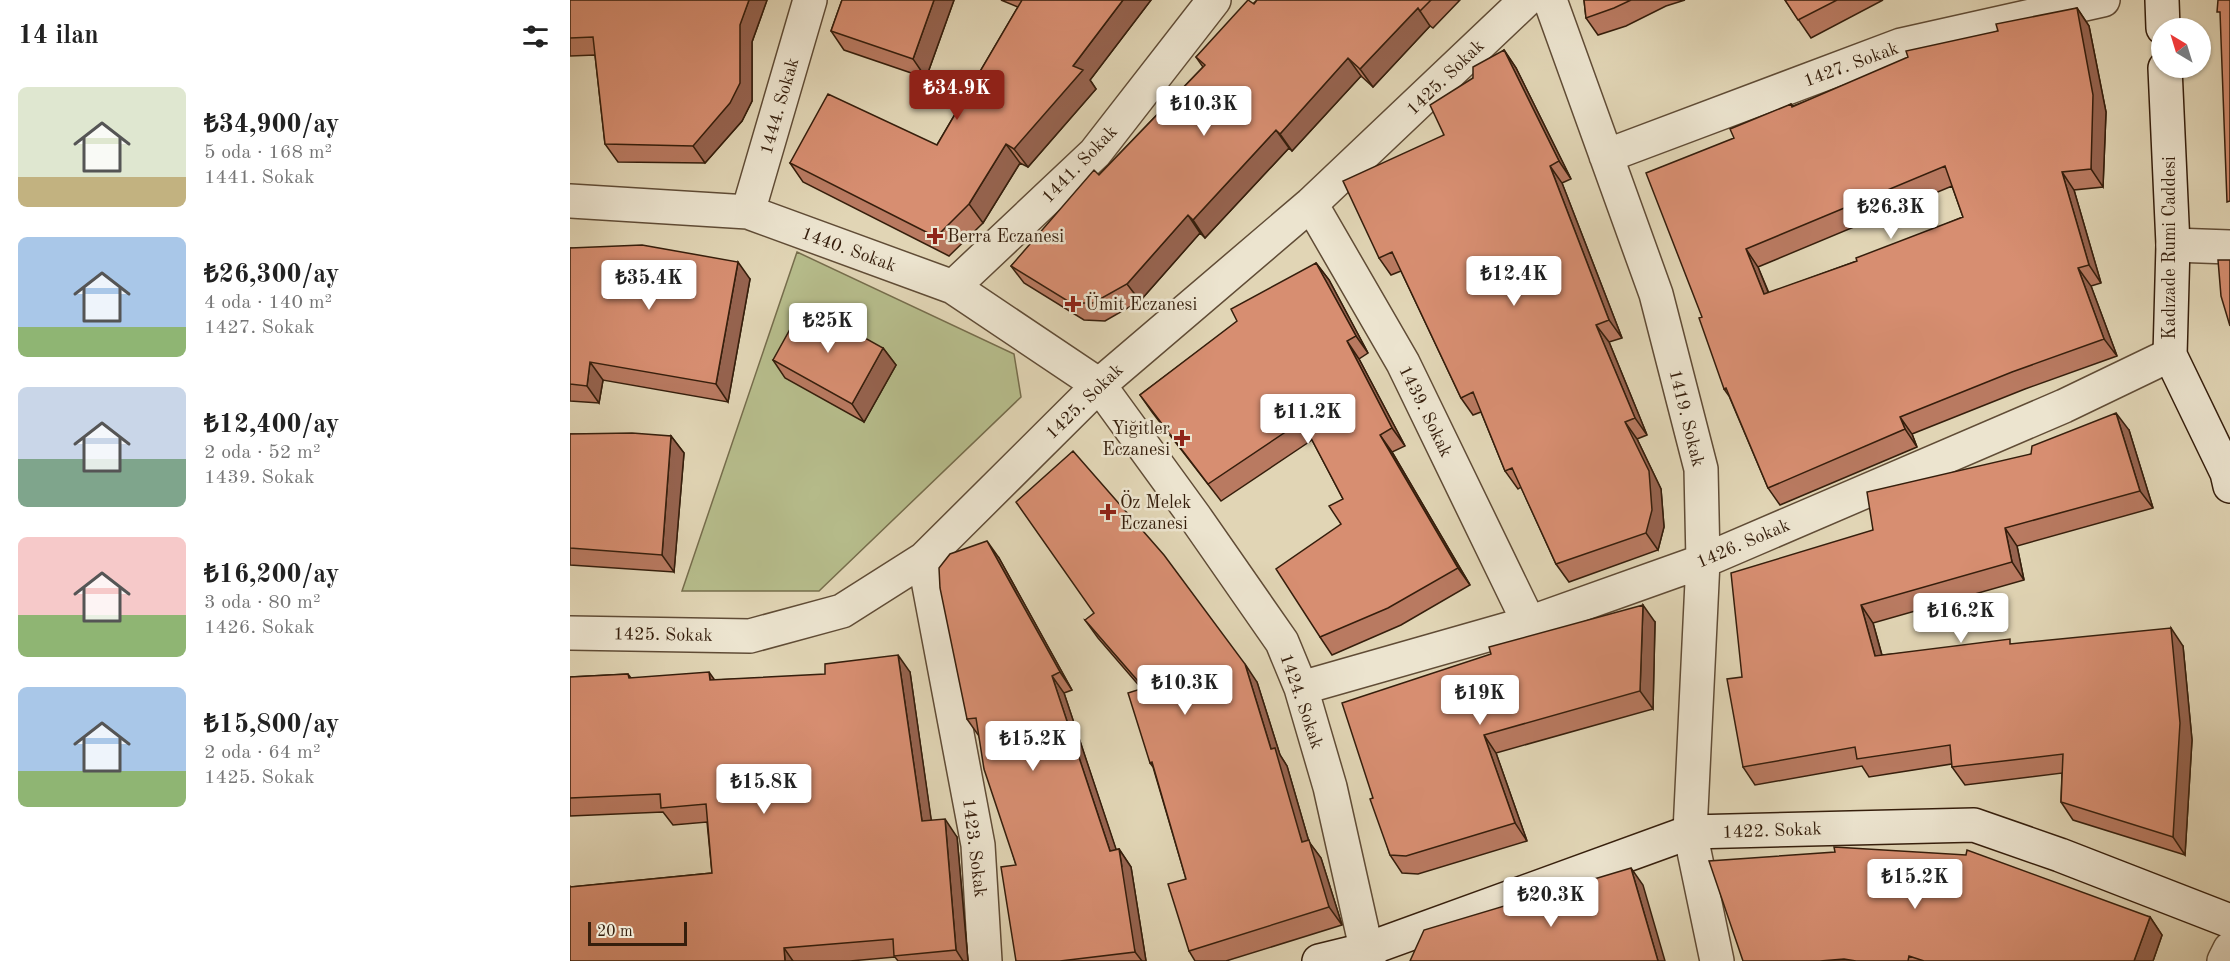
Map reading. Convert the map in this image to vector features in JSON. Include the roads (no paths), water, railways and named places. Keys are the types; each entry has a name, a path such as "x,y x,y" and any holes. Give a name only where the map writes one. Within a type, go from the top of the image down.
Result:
{"street":[{"name":"1444. Sokak","path":"748,212 810,0"},
{"name":"1441. Sokak","path":"953,287 1095,153 1214,0"},
{"name":"1425. Sokak","path":"570,633 750,636 842,611 924,560 1099,385 1311,204 1526,0"},
{"name":"1419. Sokak","path":"1550,0 1656,294 1701,469 1703,561 1690,832 1717,961"},
{"name":"1427. Sokak","path":"1606,156 1901,45 2103,0"},
{"path":"2162,0 2163,18"},
{"name":"Kadızade Rumi Caddesi","path":"2165,78 2173,245 2170,355 2227,473 2230,486"},
{"name":"1440. Sokak","path":"570,201 748,212 953,287 1099,385"},
{"name":"1439. Sokak","path":"1311,204 1402,363 1529,623"},
{"path":"2173,245 2230,246"},
{"name":"1426. Sokak","path":"1301,688 1529,623 1703,561 2064,406 2170,355"},
{"name":"1424. Sokak","path":"1099,385 1196,517 1282,642 1301,688 1330,787 1369,955"},
{"name":"1423. Sokak","path":"924,560 978,845 985,961"},
{"name":"1422. Sokak","path":"1319,961 1369,955 1690,832 1974,825 2060,855 2230,921"},
{"path":"2224,961 2230,949"}],"place":[{"name":"Berra Eczanesi","path":"935,236"},
{"name":"Ümit Eczanesi","path":"1073,304"},
{"name":"Yiğitler Eczanesi","path":"1182,438"},
{"name":"Öz Melek Eczanesi","path":"1108,512"}]}
